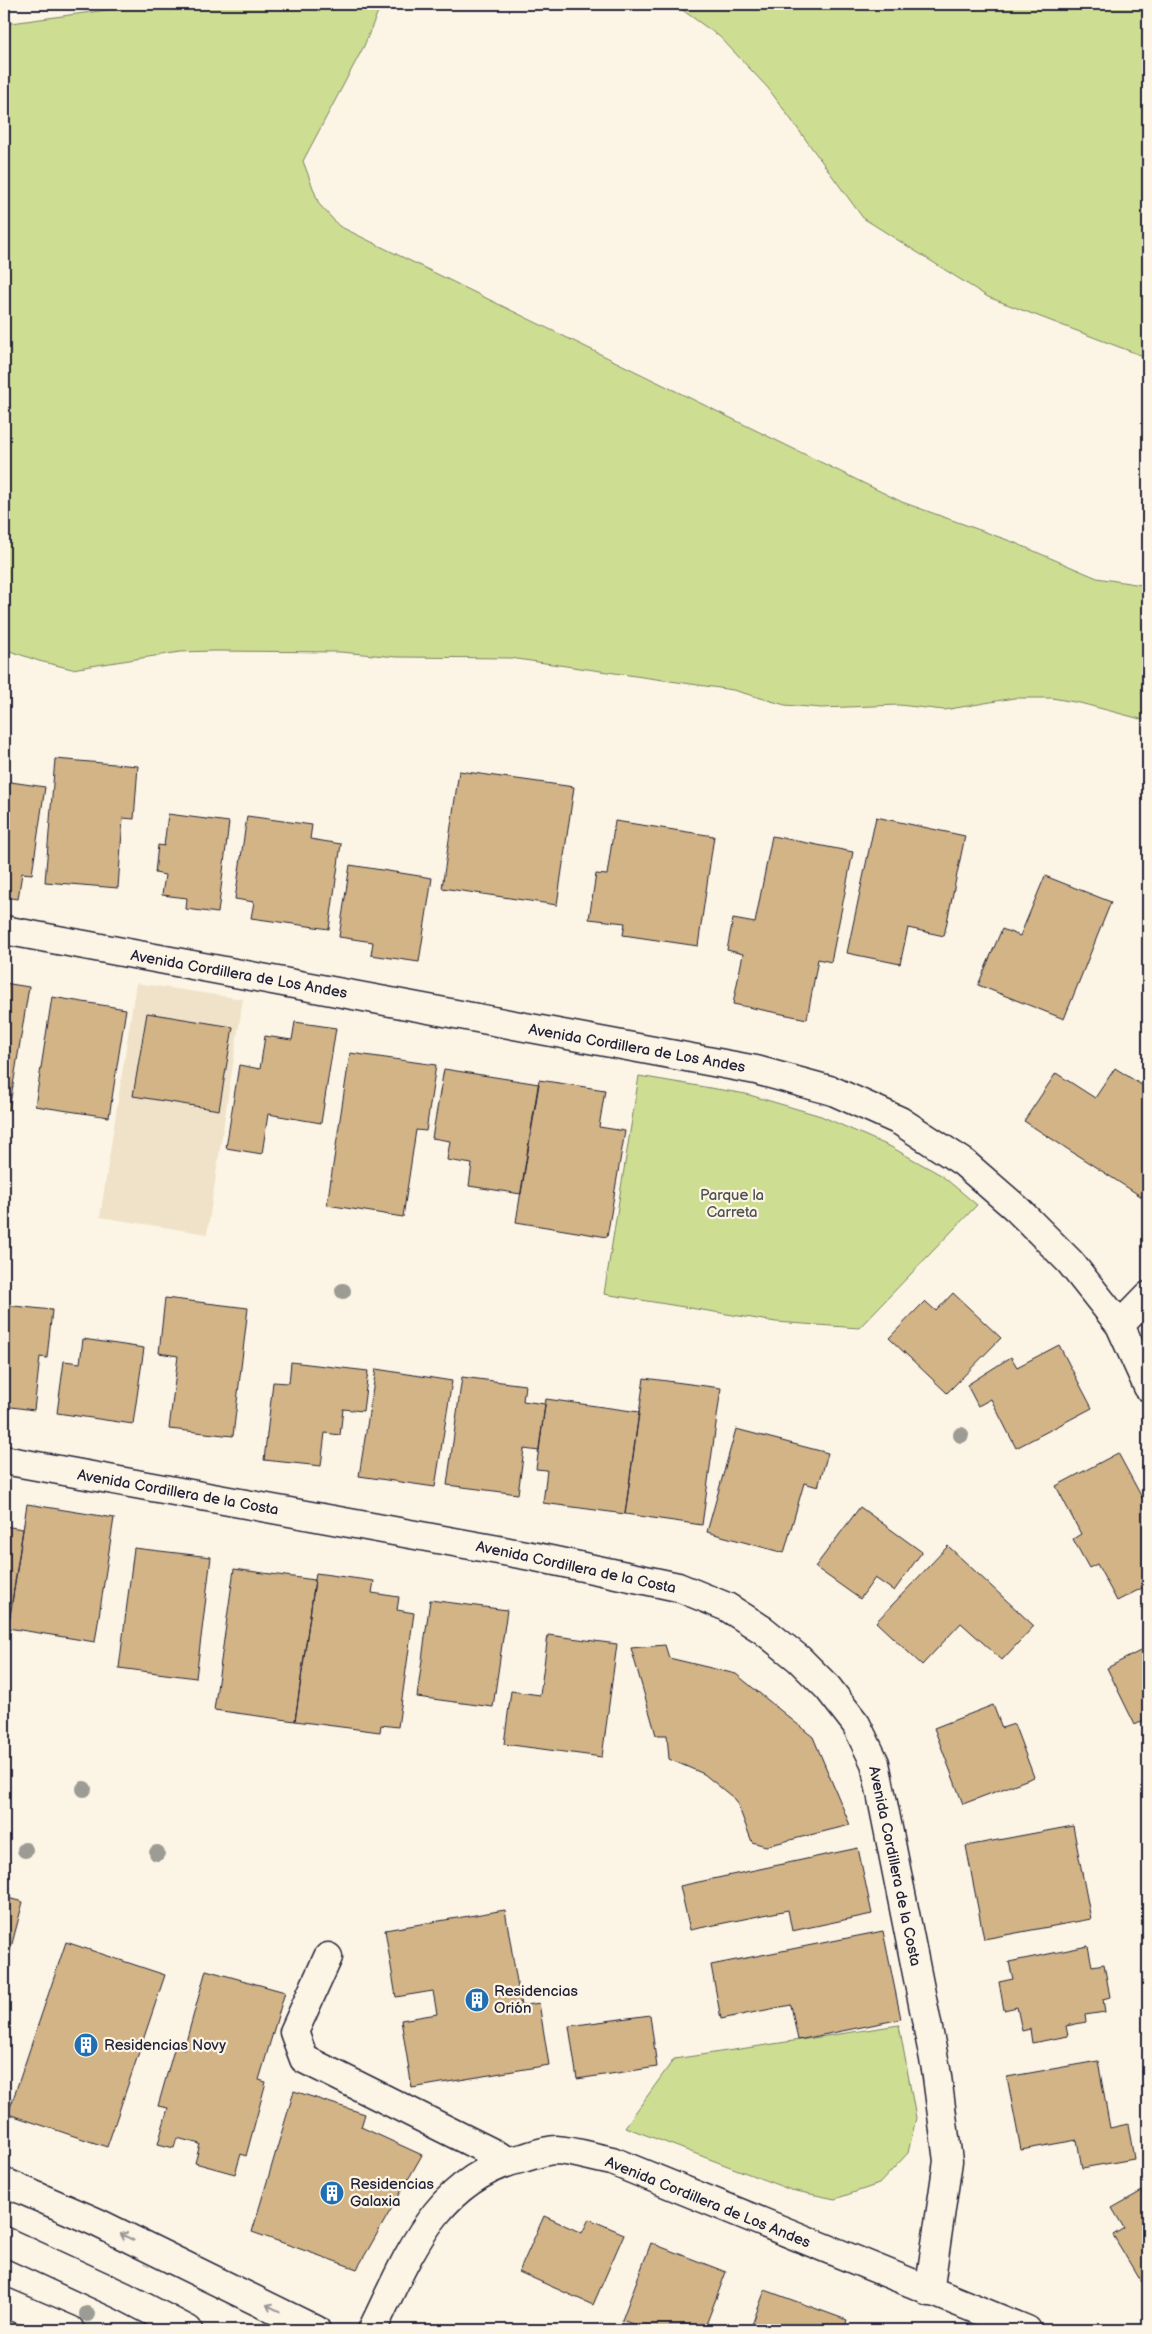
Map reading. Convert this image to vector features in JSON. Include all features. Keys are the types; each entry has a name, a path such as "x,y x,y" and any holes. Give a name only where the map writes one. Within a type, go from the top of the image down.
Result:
{"street":[{"name":"Avenida Cordillera de Los Andes","path":"4,930 756,1070 834,1092 900,1121 963,1162 1017,1209 1070,1262 1120,1325 1148,1387"},
{"path":"1120,1325 1148,1296"},
{"name":"Avenida Cordillera de la Costa","path":"4,1460 536,1557 678,1587 727,1607 763,1630 799,1659 828,1688 856,1724 875,1763 936,2068 948,2161 929,2292"},
{"path":"328,1958 294,2032 304,2059 509,2161"},
{"name":"Avenida Cordillera de Los Andes","path":"372,2330 422,2231 446,2199 474,2177 509,2161 556,2150 612,2161 929,2292 1027,2330"},
{"path":"4,2182 96,2222 316,2330"},
{"path":"4,2241 123,2296 188,2330"},
{"path":"4,2302 70,2330"}],"shaded area":[{"path":"136,983 243,999 207,1234 100,1217"}],"green space":[{"path":"150,4 381,4 364,46 303,161 319,204 339,226 902,502 1013,542 1097,578 1148,586 1148,721 1080,703 1052,698 1014,698 944,710 899,705 821,708 785,705 733,690 510,658 397,657 340,652 214,651 180,652 72,669 39,661 4,649 4,24"},
{"path":"674,4 1148,4 1148,358 988,297 863,218 768,88 720,37"},
{"name":"Parque la Carreta","path":"639,1076 746,1094 821,1116 891,1147 941,1175 977,1205 859,1328 776,1322 604,1294"},
{"path":"899,2025 916,2118 908,2153 879,2184 835,2199 791,2190 625,2127 674,2059"}],"building":[{"path":"55,759 138,766 134,819 123,818 118,888 45,882"},
{"path":"459,771 574,787 557,905 442,888"},
{"path":"4,781 45,787 32,874 22,873 18,899 4,897"},
{"path":"168,814 229,822 218,913 186,909 187,898 162,895 165,875 155,873 158,845 164,846"},
{"path":"247,816 312,825 310,839 341,844 329,929 251,918 254,902 235,899"},
{"path":"876,817 965,836 944,936 908,928 900,964 847,953"},
{"path":"615,821 714,836 698,946 623,935 625,923 589,919 596,874 607,875"},
{"path":"772,836 853,852 831,962 818,959 807,1019 733,1004 743,954 727,950 733,919 755,923"},
{"path":"350,865 432,878 419,962 371,955 373,942 339,937"},
{"path":"1045,876 1111,902 1064,1019 978,985 1002,929 1020,936"},
{"path":"4,983 29,987 9,1110 4,1109"},
{"path":"52,997 126,1009 109,1117 35,1106"},
{"path":"147,1013 233,1027 219,1110 133,1096"},
{"path":"295,1022 336,1028 321,1123 268,1114 262,1154 226,1148 239,1065 260,1069 265,1036 292,1040"},
{"path":"350,1053 436,1065 426,1131 416,1130 403,1217 327,1205"},
{"path":"1115,1068 1148,1089 1148,1187 1142,1197 1024,1121 1056,1073 1095,1098"},
{"path":"444,1069 539,1084 521,1194 469,1186 472,1164 447,1160 450,1141 432,1138"},
{"path":"539,1080 605,1090 599,1127 625,1131 607,1237 516,1222"},
{"path":"953,1293 1001,1338 947,1393 889,1338 925,1301 936,1311"},
{"path":"165,1298 248,1308 233,1436 169,1429 178,1356 159,1353"},
{"path":"4,1305 52,1310 47,1358 40,1357 34,1410 4,1406"},
{"path":"83,1339 144,1348 133,1424 57,1413 64,1361 80,1363"},
{"path":"1059,1345 1092,1408 1016,1448 991,1399 978,1406 967,1385 1011,1357 1017,1367"},
{"path":"291,1362 368,1371 363,1411 343,1409 340,1435 325,1433 321,1466 264,1460 273,1382 289,1383"},
{"path":"376,1369 452,1381 435,1487 359,1476"},
{"path":"462,1377 525,1385 523,1401 545,1404 539,1451 524,1449 518,1494 447,1485"},
{"path":"644,1378 721,1388 702,1525 625,1514"},
{"path":"546,1399 639,1412 625,1514 543,1503 547,1470 536,1469"},
{"path":"736,1429 828,1453 818,1487 804,1483 784,1553 707,1532"},
{"path":"1118,1453 1145,1503 1148,1502 1148,1585 1117,1601 1097,1564 1089,1568 1073,1539 1081,1534 1056,1486"},
{"path":"27,1504 114,1518 95,1642 8,1628"},
{"path":"860,1507 922,1552 894,1591 875,1578 860,1599 815,1567"},
{"path":"4,1526 23,1529 10,1617 4,1616"},
{"path":"948,1546 1034,1626 1002,1660 961,1623 922,1665 876,1622"},
{"path":"134,1548 211,1557 196,1678 119,1668"},
{"path":"234,1569 315,1580 295,1721 214,1710"},
{"path":"316,1573 374,1581 372,1593 399,1597 397,1610 414,1613 398,1727 381,1725 380,1732 295,1721"},
{"path":"430,1600 507,1610 493,1707 417,1697"},
{"path":"548,1635 617,1644 602,1757 504,1744 511,1691 540,1695"},
{"path":"665,1645 669,1658 736,1674 813,1737 850,1825 766,1846 752,1842 736,1800 704,1774 669,1759 667,1735 656,1735 631,1648"},
{"path":"1148,1647 1148,1718 1135,1725 1107,1668"},
{"path":"993,1705 1002,1728 1014,1724 1034,1777 963,1804 934,1728"},
{"path":"1073,1826 1091,1919 984,1939 966,1846"},
{"path":"858,1848 872,1914 792,1931 788,1910 690,1930 680,1886"},
{"path":"4,1897 23,1902 4,1974"},
{"name":"Residencias Orión","path":"505,1910 521,2006 539,2003 549,2065 412,2088 401,2020 437,2014 433,1991 396,1997 385,1930"},
{"path":"883,1931 901,2019 798,2040 791,2005 721,2019 711,1965"},
{"name":"Residencias Novy","path":"66,1942 165,1975 107,2147 8,2114"},
{"path":"1088,1946 1092,1966 1104,1964 1110,1997 1103,1999 1105,2012 1085,2015 1086,2022 1066,2026 1068,2036 1032,2043 1030,2029 1022,2031 1017,2007 1004,2010 999,1982 1013,1979 1009,1962"},
{"path":"206,1970 285,1992 259,2080 266,2082 246,2156 241,2154 235,2174 195,2163 200,2144 177,2138 174,2148 158,2144 168,2108 158,2106 175,2046 184,2049"},
{"path":"650,2015 657,2067 577,2079 569,2026"},
{"path":"1098,2061 1110,2128 1128,2124 1134,2159 1082,2168 1077,2140 1021,2150 1007,2077"},
{"name":"Residencias Galaxia","path":"294,2091 365,2114 361,2127 422,2155 357,2269 252,2232"},
{"path":"1142,2191 1146,2198 1148,2197 1148,2278 1141,2282 1113,2235 1124,2228 1112,2208"},
{"path":"544,2216 582,2233 589,2219 624,2234 593,2305 519,2272"},
{"path":"651,2243 726,2272 704,2330 648,2330 622,2320"},
{"path":"765,2290 847,2320 844,2330 750,2330"}],"place":[{"name":"Residencias Orión","path":"477,2000"},
{"name":"Residencias Novy","path":"86,2045"},
{"name":"Residencias Galaxia","path":"332,2193"}]}
